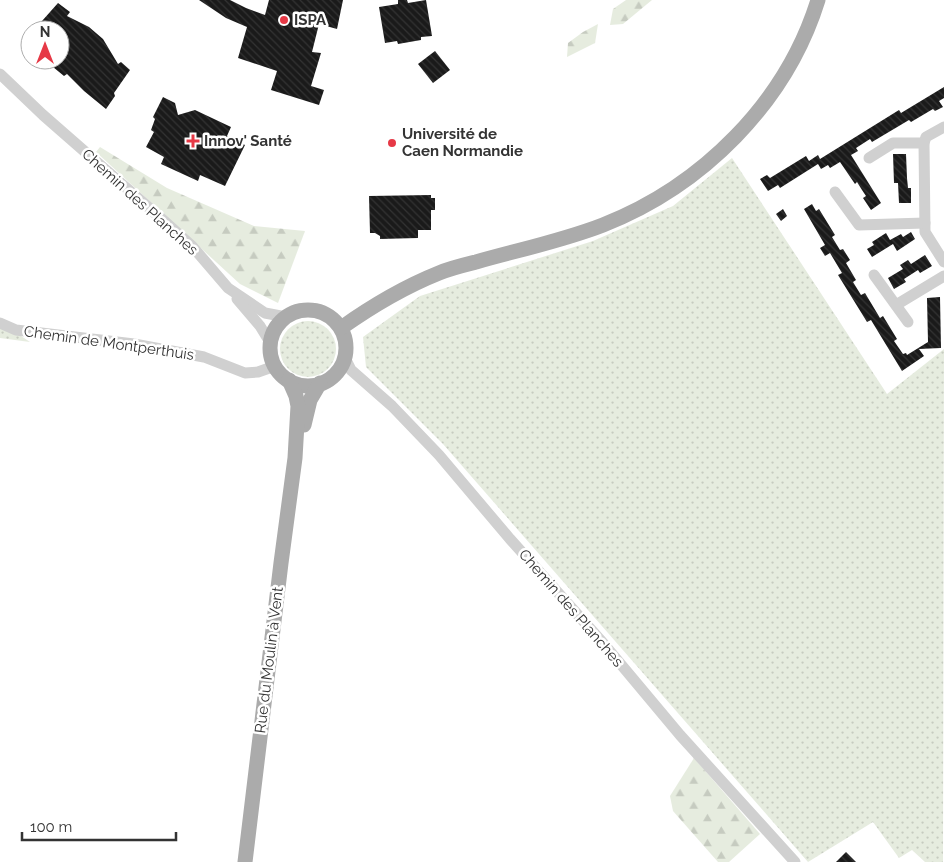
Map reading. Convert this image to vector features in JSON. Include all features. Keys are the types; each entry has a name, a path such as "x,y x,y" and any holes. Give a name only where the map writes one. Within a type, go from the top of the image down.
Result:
{"main road":[{"path":"341,328 403,289 433,275 602,225 649,204 698,171 731,142 765,102 800,45 818,0"},
{"path":"300,311 318,311 335,320 341,328 346,342 345,358 340,368 332,377 320,383 308,385 290,380 281,374 275,366 271,352 273,334 278,324 286,317 300,311"},
{"path":"290,380 298,406 296,458"},
{"path":"296,458 310,400 320,383"},
{"name":"Rue du Moulin à Vent","path":"245,862 281,562 296,458"}],"street":[{"name":"Chemin des Planches","path":"0,74 43,116 192,246 228,288 265,313 286,317"},
{"path":"944,127 926,137 924,143 925,232 944,262"},
{"path":"869,158 893,143 924,143"},
{"path":"835,192 859,225 925,223"},
{"path":"874,275 908,322"},
{"path":"896,305 944,276"},
{"path":"228,288 260,326 271,344"},
{"name":"Chemin de Montperthuis","path":"0,323 16,330 134,344 204,357 245,373 258,372 275,366"},
{"name":"Chemin des Planches","path":"345,358 352,370 392,406 440,455 680,735 795,862"}],"green space":[{"path":"626,0 652,0 623,24 610,25 613,9"},
{"path":"598,24 595,43 567,57 568,43"},
{"path":"100,147 167,188 254,226 305,231 278,303 240,284 96,152"},
{"path":"732,158 887,394 944,349 943,862 925,862 912,850 899,858 873,822 808,862 443,444 366,367 363,337 420,296 593,241 673,206"},
{"path":"303,321 313,321 328,329 334,338 336,349 334,360 328,369 313,377 303,377 292,372 285,365 280,354 280,344 285,333 292,326"},
{"path":"0,322 30,342 0,338"},
{"path":"694,758 760,834 729,862 718,862 673,811 670,796"}],"building":[{"path":"199,0 230,0 265,15 269,0 343,0 337,29 319,24 312,52 321,53 311,86 324,90 319,105 271,90 277,71 238,58 247,27 226,18"},
{"path":"398,0 407,0 408,3 426,0 432,36 421,37 421,40 398,44 397,41 385,43 379,7 398,4"},
{"path":"58,3 70,12 67,16 89,27 103,39 118,64 121,62 130,70 114,93 115,96 106,109 67,74 64,76 57,70 70,70 70,20 43,20"},
{"path":"435,51 450,70 433,83 418,64"},
{"path":"944,87 944,98 939,101 943,107 935,111 933,109 911,122 909,120 872,142 870,139 856,148 858,151 851,155 881,203 871,210 863,198 866,196 857,182 855,184 840,162 830,168 828,165 821,169 818,164 780,188 778,185 768,191 760,179 767,175 770,178 806,156 809,161 818,155 820,159 899,110 901,113"},
{"name":"Innov' Santé","path":"163,97 175,103 178,115 195,110 231,127 227,136 245,145 225,186 200,175 198,181 161,164 164,157 146,147 154,132 151,130 155,119 153,117"},
{"path":"893,154 906,154 908,188 911,188 911,203 899,203 898,183 894,183"},
{"path":"431,195 431,198 435,198 435,210 431,210 431,230 418,230 418,238 380,239 380,236 375,233 370,233 369,196"},
{"path":"812,204 816,211 819,209 835,235 832,237 840,250 843,249 850,260 846,263 856,280 853,282 861,295 865,293 880,318 883,316 897,339 894,341 903,354 906,353 907,355 928,342 927,298 940,297 941,348 919,349 924,356 902,371 871,320 867,322 838,275 842,273 830,253 825,256 820,248 825,245 804,209"},
{"path":"783,209 787,216 781,221 776,214"},
{"path":"911,232 915,239 897,251 893,244 872,257 867,249 874,245 872,242 886,233 890,240 901,234 903,237"},
{"path":"925,255 932,266 920,273 918,270 904,279 906,282 894,289 888,278 903,269 900,265 908,260 911,264"},
{"path":"846,852 856,862 836,862"}],"place":[{"name":"ISPA","path":"284,20"},
{"name":"Innov' Santé","path":"193,141"},
{"name":"Université de Caen Normandie","path":"392,143"}]}
